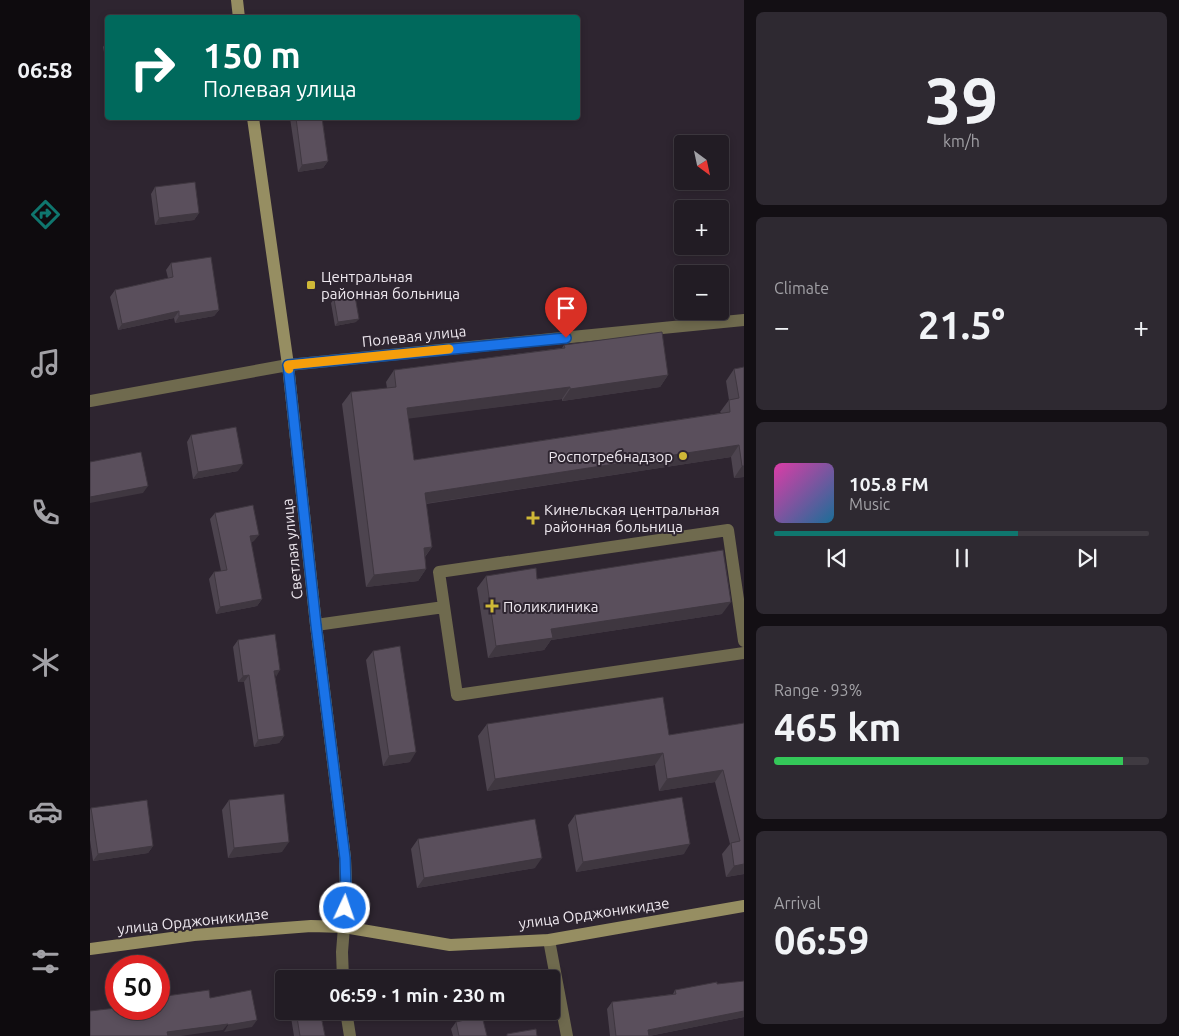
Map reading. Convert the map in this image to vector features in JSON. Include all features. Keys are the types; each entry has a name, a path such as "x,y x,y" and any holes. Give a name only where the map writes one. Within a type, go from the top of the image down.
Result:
{"main road":[{"path":"237,0 239,15"},
{"name":"Светлая улица","path":"253,120 288,365 316,625 345,858 344,927"},
{"name":"улица Орджоникидзе","path":"90,949 194,935 311,926 344,927 450,945 549,940 744,906"}],"street":[{"name":"Полевая улица","path":"90,401 288,365 744,320"},
{"path":"744,641 728,530 439,572 457,695 744,653"},
{"path":"316,625 444,607"},
{"name":"Светлая улица","path":"343,970 344,927"},
{"path":"549,940 568,1036"},
{"path":"347,1020 350,1036"}],"building":[{"path":"296,120 322,120 328,161 302,165"},
{"path":"195,182 199,213 159,218 155,187"},
{"path":"211,257 219,310 179,316 179,311 122,324 115,290 173,277 171,263"},
{"path":"355,296 359,319 338,322 334,299"},
{"path":"662,332 668,375 570,389 570,387 407,408 414,460 730,412 729,400 739,398 734,369 744,367 744,466 742,466 739,445 425,493 432,547 424,548 426,569 374,575 351,392 396,387 394,370 565,348 564,345"},
{"path":"236,427 243,464 198,472 191,435"},
{"path":"141,452 148,486 90,497 90,462"},
{"path":"253,505 259,535 250,536 262,599 220,607 214,572 227,570 215,513"},
{"path":"723,550 731,602 551,629 553,638 496,646 486,576 536,568 537,579"},
{"path":"275,634 280,670 274,671 284,736 258,740 249,675 243,676 238,640"},
{"path":"400,646 416,752 389,756 373,651"},
{"path":"663,697 669,735 744,723 744,864 734,866 731,843 740,841 723,770 667,779 663,753 495,779 487,724"},
{"path":"284,794 289,842 234,848 229,800"},
{"path":"682,797 690,844 583,862 575,815"},
{"path":"147,800 153,846 98,854 91,808"},
{"path":"535,819 542,858 424,878 418,839"},
{"path":"744,981 744,1011 648,1030 649,1036 616,1036 612,1002 676,994 675,990 717,982 717,984"},
{"path":"209,990 210,998 251,990 257,1020 167,1032 168,1036 90,1036 90,1011 105,1009 105,1020 170,1020 170,995"},
{"path":"297,1020 322,1020 325,1036 300,1036"},
{"path":"483,1020 487,1036 459,1036 456,1022"},
{"path":"536,1029 537,1036 507,1036 507,1034"}],"slow traffic":[{"path":"289,369 288,365 449,349"}],"place":[{"name":"Центральная районная больница","path":"311,285"},
{"name":"Роспотребнадзор","path":"683,456"},
{"name":"Кинельская центральная районная больница","path":"533,518"},
{"name":"Поликлиника","path":"492,606"}],"route":[{"path":"345,908 345,858 316,625 288,365 566,338"}]}
